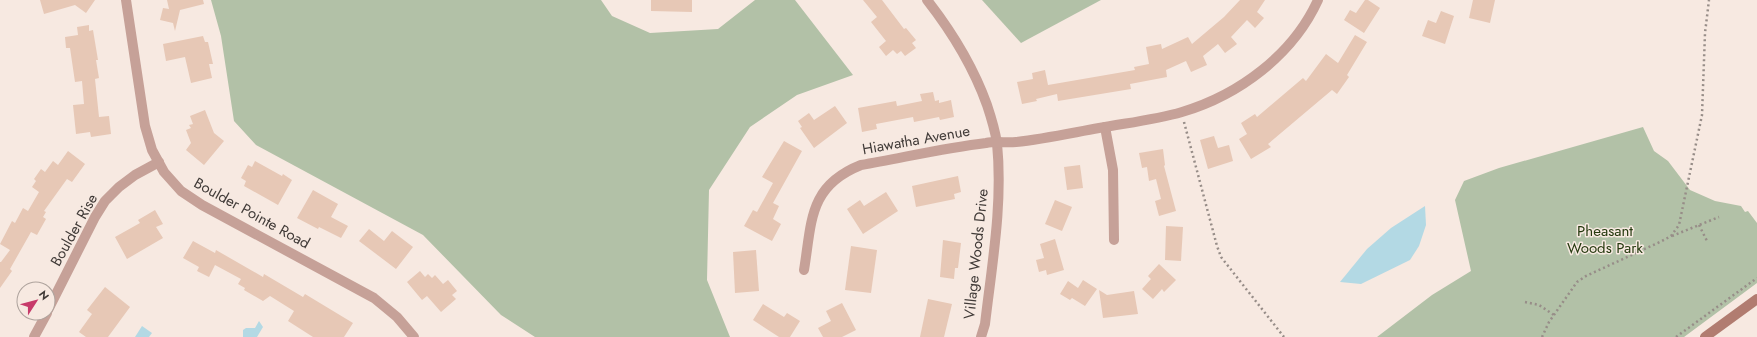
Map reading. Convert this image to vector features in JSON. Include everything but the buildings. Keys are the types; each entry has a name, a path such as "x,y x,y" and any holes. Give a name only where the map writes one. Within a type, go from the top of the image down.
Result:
{"main road":[{"path":"1705,337 1757,299"}],"street":[{"name":"Boulder Pointe Road","path":"126,0 145,126 152,150 164,172 181,191 202,205 374,298 397,317 414,337"},
{"name":"Village Woods Drive","path":"927,0 942,19 966,57 979,84 992,121 997,142 999,182 998,217 985,324 981,337"},
{"name":"Hiawatha Avenue","path":"804,270 814,208 822,192 834,179 846,171 861,165 986,142 1015,142 1105,127 1181,112 1201,106 1227,94 1252,78 1274,60 1298,35 1318,0"},
{"path":"1105,127 1113,170 1114,240"},
{"name":"Boulder Rise","path":"56,294 95,217 105,201 129,179 158,162"},
{"path":"34,337 42,321"}],"path":[{"path":"1671,236 1679,225 1702,116 1705,32 1709,0"},
{"path":"1181,112 1217,246 1222,258 1284,337"},
{"path":"1542,337 1554,315 1578,282 1586,276 1671,236 1719,217"},
{"path":"1699,225 1707,241"},
{"path":"1676,337 1757,278"},
{"path":"1525,302 1539,305 1554,315"}],"green space":[{"path":"211,0 601,0 612,16 650,33 718,29 755,0 795,0 853,75 797,95 750,127 709,190 707,280 730,337 535,337 501,315 423,235 256,145 234,121 221,36"},
{"path":"982,0 1101,0 1021,43"},
{"name":"Pheasant Woods Park","path":"1643,127 1654,151 1668,161 1690,190 1715,201 1741,206 1745,212 1748,211 1757,223 1757,283 1684,337 1377,337 1432,295 1471,271 1455,200 1464,181 1499,168"}],"water":[{"path":"1425,206 1426,225 1419,246 1410,260 1361,284 1340,282 1367,249 1391,228"},
{"path":"259,321 263,327 257,337 243,337 243,330 246,328 255,328"},
{"path":"142,326 152,333 149,337 135,337"}]}
